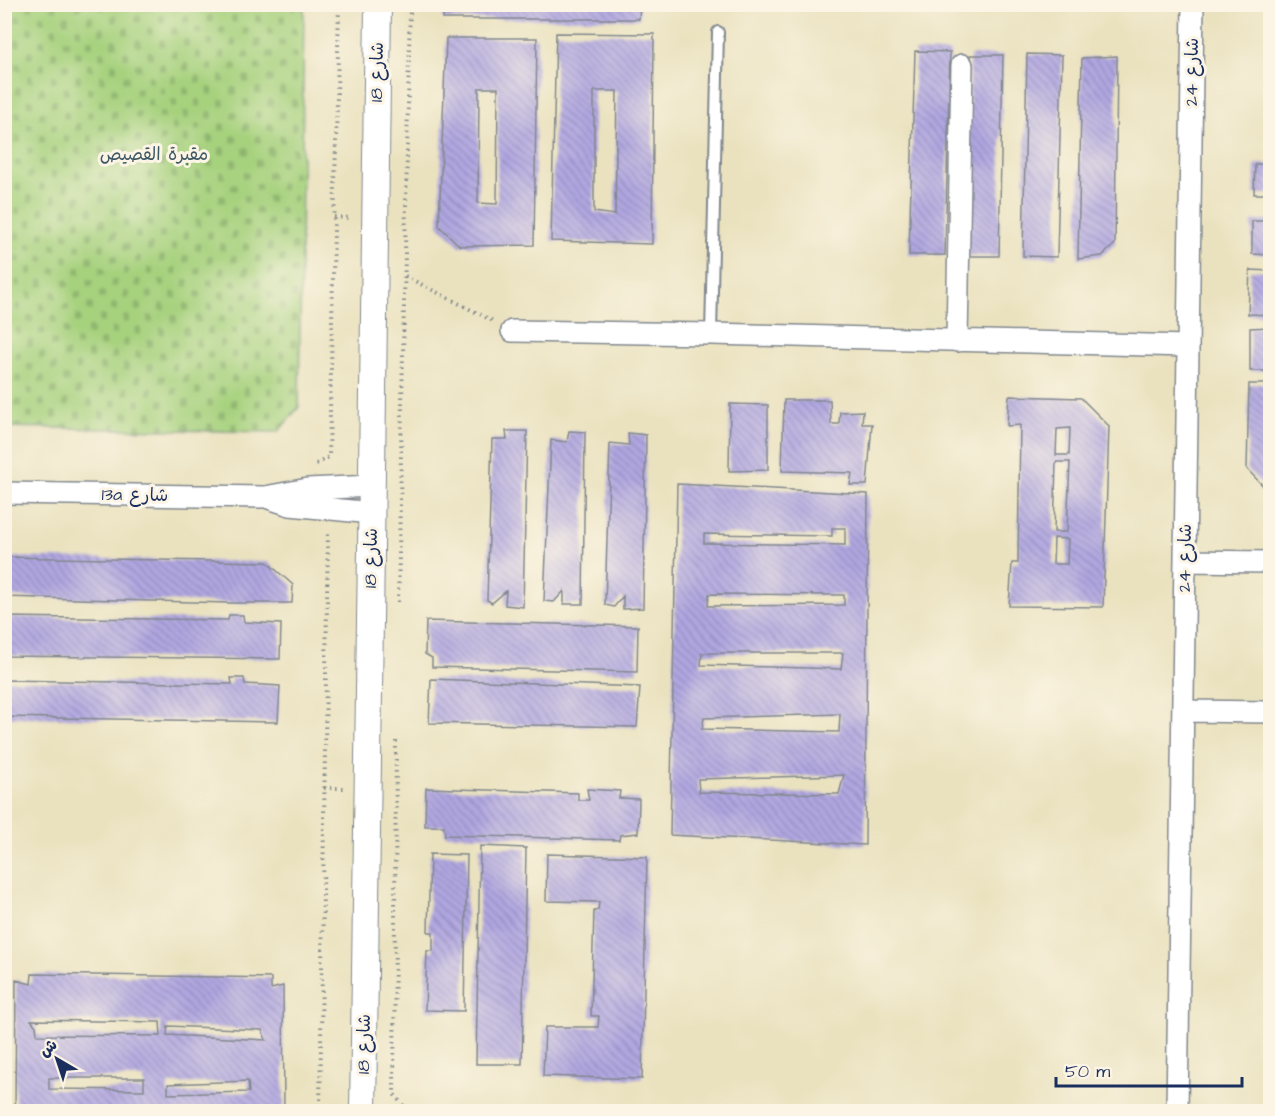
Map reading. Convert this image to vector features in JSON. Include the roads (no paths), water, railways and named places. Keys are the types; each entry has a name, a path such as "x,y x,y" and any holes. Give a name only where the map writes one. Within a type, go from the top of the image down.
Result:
{"street":[{"name":"شارع 18","path":"363,1112 378,4"},
{"name":"شارع 24","path":"1177,1112 1193,4"},
{"path":"957,341 962,65"},
{"path":"512,331 1188,346"},
{"name":"13a شارع","path":"4,493 265,497 308,489 372,486"},
{"name":"13a شارع","path":"265,497 290,505 372,513"},
{"path":"1185,561 1270,562"},
{"path":"1183,711 1270,712"}],"lane":[{"path":"711,334 718,32"}],"park label":[{"name":"مقبرة القصيص","path":"154,154"}]}
